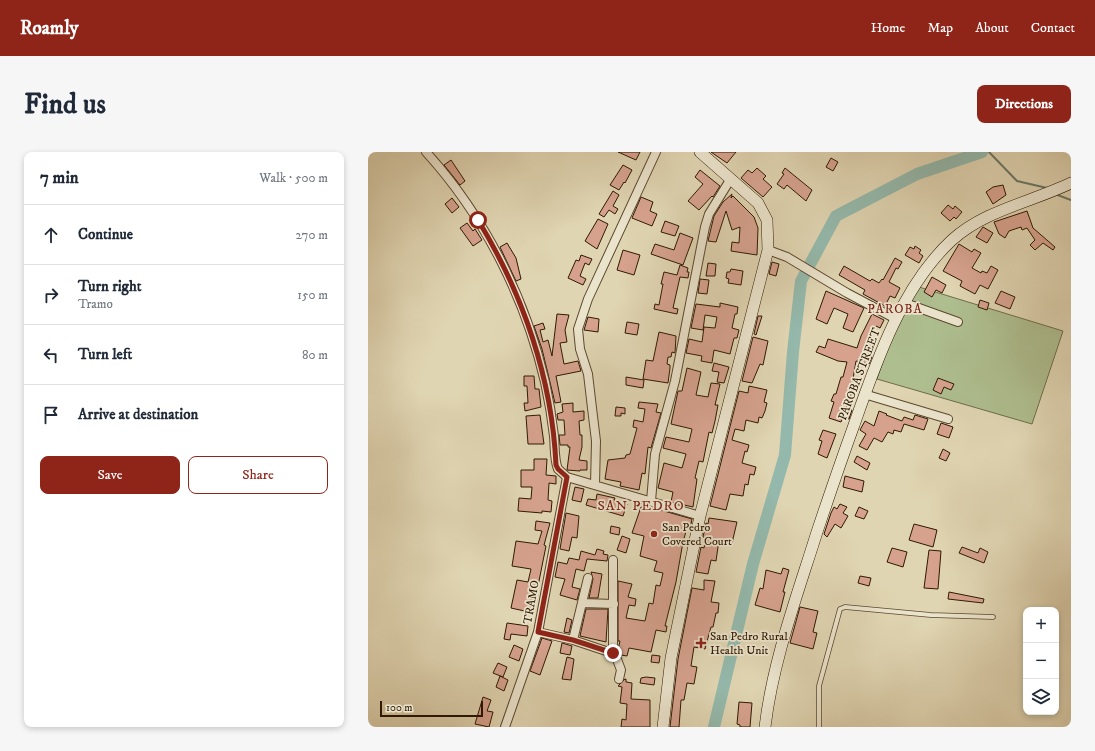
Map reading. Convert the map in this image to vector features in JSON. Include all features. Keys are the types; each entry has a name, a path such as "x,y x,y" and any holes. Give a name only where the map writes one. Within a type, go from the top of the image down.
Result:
{"street":[{"path":"426,152 464,198 503,264 528,325 545,382 553,422 556,465 558,469 567,477 700,516"},
{"path":"594,485 596,453 592,408 588,374 580,349 578,329 588,299 656,152"},
{"path":"663,727 671,658 700,516 768,250 767,220 758,203 730,180 700,152"},
{"path":"651,501 656,454 675,381 705,227 710,214 730,180"},
{"name":"PAROBA STREET","path":"765,727 779,659 791,611 864,394 896,319 905,303 941,250 963,230 982,219 1052,192 1071,183"},
{"path":"768,250 797,263 847,293 896,319"},
{"path":"905,303 958,322"},
{"path":"864,394 948,419"},
{"name":"TRAMO","path":"505,727 538,632 567,477"},
{"path":"613,560 613,653"},
{"path":"573,640 588,578"},
{"path":"583,603 614,604"},
{"path":"538,632 573,640 613,653 618,658 621,666 619,679"}],"lane":[{"path":"819,727 819,686 840,609 845,607 931,615 993,617"},
{"path":"767,715 770,727"}],"green space":[{"path":"919,287 1063,331 1032,424 877,379 894,329"}],"building":[{"path":"618,152 640,152 636,160"},
{"path":"711,152 736,152 727,163"},
{"path":"831,158 838,162 833,171 826,167"},
{"path":"451,160 465,181 460,185 444,165"},
{"path":"623,165 632,170 625,183 624,182 619,190 610,185"},
{"path":"757,168 766,176 763,179 772,187 763,197 741,178 748,170 752,173"},
{"path":"785,168 812,190 806,201 787,185 784,189 777,184 784,174 782,173"},
{"path":"700,170 720,186 713,197 712,196 699,210 688,201 703,184 695,177"},
{"path":"1003,185 1006,195 993,204 986,192 993,187"},
{"path":"613,191 619,195 613,206 618,209 615,214 609,210 604,217 599,214"},
{"path":"732,194 731,198 733,196 754,217 758,228 757,255 731,251 732,242 739,243 740,227 732,230 726,211 716,242 708,241 714,216 723,202"},
{"path":"641,197 653,202 650,211 657,214 652,226 632,218"},
{"path":"452,198 459,207 452,213 445,204"},
{"path":"948,205 953,209 955,206 962,212 956,219 954,217 950,221 941,213"},
{"path":"1027,211 1033,228 1055,247 1053,250 1043,243 1035,250 1030,245 1035,240 1027,228 1022,230 1021,227 1009,231 1005,238 999,234 994,222"},
{"path":"598,219 608,224 597,249 585,241"},
{"path":"665,221 679,226 675,236 661,232"},
{"path":"467,223 473,231 475,229 482,240 473,246 460,228"},
{"path":"983,227 993,233 987,243 976,237"},
{"path":"680,233 693,238 683,265 651,254 655,244 674,250"},
{"path":"507,243 516,258 521,279 516,281 500,247"},
{"path":"959,244 972,252 974,249 981,253 972,268 981,273 982,271 987,273 991,266 998,270 988,289 980,285 975,294 960,286 962,281 943,271"},
{"path":"915,246 921,250 919,253 923,256 919,263 905,255 910,247 914,249"},
{"path":"623,250 640,255 634,275 617,270"},
{"path":"581,255 592,259 589,265 585,263 580,276 586,279 583,285 568,278 576,260 579,261"},
{"path":"895,258 902,262 898,269 896,268 889,282 900,288 895,298 890,296 885,306 863,294 865,290 839,275 844,266 870,281 872,279 879,283 882,279 883,280"},
{"path":"772,262 779,264 776,276 769,274"},
{"path":"708,263 716,264 715,276 706,276"},
{"path":"680,265 688,268 687,272 689,272 688,278 680,277 673,308 678,309 677,314 654,309 655,304 659,305 664,272 677,275"},
{"path":"731,269 743,271 741,285 728,283 729,279 726,278 727,272 730,272"},
{"path":"932,277 946,285 942,293 936,290 932,297 924,292"},
{"path":"700,279 709,280 707,294 698,293"},
{"path":"826,291 864,308 853,332 843,328 848,314 834,308 827,324 816,319"},
{"path":"1001,291 1015,297 1010,309 995,303"},
{"path":"980,300 989,303 987,310 978,307"},
{"path":"720,303 738,307 732,328 739,330 737,338 734,338 730,354 714,350 712,363 701,361 702,356 686,353 689,339 702,342 704,327 715,328 717,317 705,315 703,330 691,328 696,304 720,307"},
{"path":"557,314 569,315 565,330 567,342 560,343 564,364 578,361 581,371 556,376 561,402 555,403 542,349 534,326 543,323 545,329 540,330 543,342 548,340 552,356"},
{"path":"872,314 884,320 880,328 876,326 868,341 872,343 868,355 872,357 869,364 856,361 853,379 856,380 853,393 852,392 846,408 852,410 849,419 843,417 841,422 829,418 834,402 831,401 834,394 836,394 841,377 843,377 847,362 838,361 816,352 819,346 825,348 828,339 857,348"},
{"path":"758,316 762,316 756,335 754,334"},
{"path":"588,317 599,319 598,332 584,330"},
{"path":"627,322 639,324 637,335 625,333"},
{"path":"659,332 676,336 675,353 672,352 671,357 668,357 667,364 670,365 670,368 668,383 643,379 646,360 653,361"},
{"path":"753,337 768,341 763,365 760,364 752,383 742,381"},
{"path":"714,363 729,367 724,383 717,382 719,372 712,371"},
{"path":"687,368 701,372 696,395 708,397 711,383 720,384 715,405 718,405 712,433 709,432 703,462 699,461 695,478 697,479 693,507 671,502 673,492 658,488 664,463 682,468 686,454 663,448 666,437 689,442 692,429 671,424 678,391 682,391"},
{"path":"524,376 534,376 535,389 539,389 541,407 525,411 524,403 528,403 527,386 524,386"},
{"path":"626,377 644,380 643,388 626,385"},
{"path":"938,378 954,384 951,390 944,387 941,394 933,390"},
{"path":"749,386 767,390 764,402 767,403 765,411 762,418 759,417 758,423 746,420 744,431 735,429 732,440 749,445 747,452 745,451 742,463 756,467 754,475 750,474 748,485 745,484 743,496 730,494 726,510 710,506 739,391 748,393"},
{"path":"639,402 658,404 656,412 661,413 651,448 648,447 645,474 642,473 639,490 620,486 621,482 605,479 608,460 625,458 626,455 630,454 637,428 633,427 634,420 643,422 645,409 638,408"},
{"path":"573,403 573,412 584,411 584,420 579,421 580,435 582,435 582,447 579,460 587,461 587,470 567,470 570,447 568,447 568,445 560,445 559,435 565,435 564,420 558,420 557,414 563,412 562,404"},
{"path":"616,407 625,408 625,414 621,413 621,416 615,416"},
{"path":"879,411 902,421 904,417 913,420 915,415 928,419 924,430 904,424 901,432 894,430 893,434 888,432 882,442 874,438 867,450 859,446 866,434 860,430 865,421 874,426"},
{"path":"540,415 544,444 528,444 526,416"},
{"path":"941,423 953,427 949,438 937,434"},
{"path":"823,430 836,434 827,458 818,454 822,441 819,440"},
{"path":"943,449 950,453 946,461 939,458"},
{"path":"857,456 870,463 867,470 854,462"},
{"path":"534,459 547,459 546,475 556,476 556,484 549,483 548,500 552,501 551,512 542,511 542,513 518,511 519,498 531,499 532,487 521,487 521,470 534,470"},
{"path":"845,476 864,481 862,492 843,487"},
{"path":"575,487 584,489 581,502 572,500"},
{"path":"597,494 615,498 614,500 627,504 623,516 586,505 588,499 596,500"},
{"path":"840,504 847,507 843,513 848,516 841,528 835,524 827,537 824,534 831,513 834,507 837,509"},
{"path":"641,507 657,511 657,509 692,519 690,529 687,528 683,542 676,582 665,626 667,626 666,632 656,630 651,652 629,648 627,656 621,655 618,650 620,641 618,641 618,581 632,584 628,597 636,599 635,606 629,605 626,618 645,621 649,603 653,604 656,585 660,586 663,573 654,571 657,561 640,556 644,536 632,533"},
{"path":"859,507 868,511 864,519 855,516"},
{"path":"566,513 579,516 577,538 572,537 569,551 560,549"},
{"path":"709,518 737,522 732,543 719,540 716,561 711,560 708,574 696,572 701,547 704,548 706,538 703,537 706,523 708,524"},
{"path":"536,521 550,523 544,545 546,546 536,596 533,595 529,612 511,608 517,580 528,582 531,569 512,566 516,541 538,544 542,531 535,530"},
{"path":"914,524 937,530 933,547 909,540"},
{"path":"611,526 620,528 619,535 610,533"},
{"path":"622,536 630,539 626,553 617,550"},
{"path":"962,547 978,553 980,548 988,552 984,563 959,553"},
{"path":"892,548 907,552 903,567 887,562"},
{"path":"597,549 604,551 603,554 608,555 607,561 587,559 584,571 576,569 572,587 580,589 577,600 560,595 565,579 555,577 558,562 567,564 569,558 579,560 581,551 595,555"},
{"path":"929,550 941,551 938,589 924,588"},
{"path":"783,568 789,570 783,592 785,592 780,612 755,605 760,588 763,589 766,570 781,574"},
{"path":"591,572 602,574 598,598 589,598 593,579"},
{"path":"860,576 871,578 869,586 858,583"},
{"path":"704,580 715,581 711,602 719,603 718,613 716,613 713,627 711,627 705,649 694,647 691,666 697,667 694,684 687,683 684,700 681,700 679,727 670,727 678,659 692,588 704,590"},
{"path":"949,592 984,599 983,603 948,599"},
{"path":"800,607 818,611 813,632 817,633 813,649 790,643"},
{"path":"586,609 608,609 606,642 580,636"},
{"path":"567,618 572,620 569,633 564,632"},
{"path":"507,623 528,626 527,636 511,634 510,640 504,639"},
{"path":"542,638 552,641 540,675 530,671"},
{"path":"562,643 572,646 570,655 560,653"},
{"path":"514,645 523,649 519,661 509,657"},
{"path":"652,655 660,656 659,663 651,662"},
{"path":"567,657 574,659 571,680 562,679"},
{"path":"498,663 507,667 503,677 493,673"},
{"path":"500,676 508,680 504,691 496,687"},
{"path":"641,678 655,678 654,685 640,683"},
{"path":"625,679 626,682 632,683 631,699 650,700 650,727 621,727 622,719 626,720 627,704 620,703 622,687 618,686"},
{"path":"483,697 491,700 487,711 493,712 489,727 475,724"},
{"path":"739,702 752,703 750,727 740,727 740,725 737,724"}],"waterway":[{"path":"714,727 753,564 785,455 793,352 801,281 836,216 917,174 982,152"},
{"path":"989,152 1017,181 1047,188"},
{"path":"1055,194 1071,200"}],"place":[{"name":"San Pedro Covered Court","path":"654,534"},
{"name":"San Pedro Rural Health Unit","path":"701,643"}],"district":[{"name":"PAROBA","path":"895,308"},
{"name":"SAN PEDRO","path":"641,505"}],"route":[{"path":"478,220 492,242 503,264 528,325 545,382 553,422 556,465 558,469 567,477 538,632 573,640 613,653"}]}
